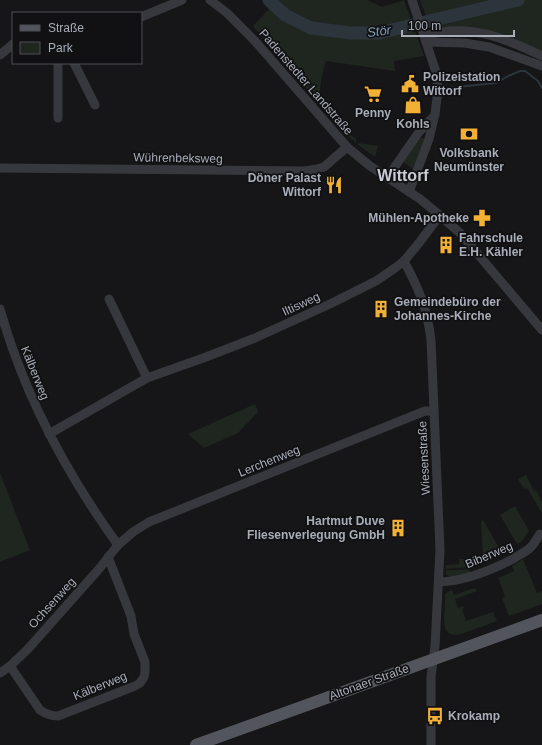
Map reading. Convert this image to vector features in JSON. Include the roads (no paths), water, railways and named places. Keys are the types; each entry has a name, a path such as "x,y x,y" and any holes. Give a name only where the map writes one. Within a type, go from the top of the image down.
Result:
{"main road":[{"name":"Altonaer Straße","path":"196,745 542,620"}],"street":[{"path":"142,17 182,0"},
{"name":"Padenstedter Landstraße","path":"210,0 227,13 254,40 347,147 362,160 440,215 455,229 470,244 542,330"},
{"path":"409,192 429,139 436,114 438,90 436,72 412,0"},
{"path":"425,37 431,34 467,30 505,39 542,56"},
{"path":"425,37 490,47 542,66"},
{"path":"0,56 12,45"},
{"path":"58,64 58,118"},
{"path":"74,64 95,105"},
{"path":"387,178 420,132 436,114"},
{"name":"Wührenbeksweg","path":"0,168 305,171 324,167 347,147"},
{"name":"Iltisweg","path":"49,434 147,378 268,333 376,281 404,261 440,215"},
{"name":"Wiesenstraße","path":"404,261 422,298 429,323 431,340 440,544 434,659"},
{"path":"109,298 147,378"},
{"name":"Kälberweg","path":"0,309 20,371 49,434 88,501 118,545"},
{"name":"Lerchenweg","path":"118,545 133,532 149,522 425,411 434,411"},
{"name":"Biberweg","path":"439,582 458,580 497,567 526,551 540,534"},
{"name":"Ochsenweg","path":"0,673 10,666 26,650 118,545"},
{"name":"Kälberweg","path":"10,666 40,710 51,716 58,716 140,683 144,677 145,662 108,557"},
{"path":"431,745 431,677 434,659"}],"waterway":[{"name":"Stör","path":"269,0 285,15 311,28 351,33 379,33 518,0"},
{"path":"447,88 496,83 520,71 525,71 538,81 542,88"}],"place":[{"name":"Polizeistation Wittorf","path":"410,84"},
{"name":"Penny","path":"373,94"},
{"name":"Kohls","path":"413,105"},
{"name":"Volksbank Neumünster","path":"469,134"},
{"name":"Döner Palast Wittorf","path":"334,185"},
{"name":"Mühlen-Apotheke","path":"482,218"},
{"name":"Fahrschule E.H. Kähler","path":"446,245"},
{"name":"Gemeindebüro der Johannes-Kirche","path":"381,309"},
{"name":"Hartmut Duve Fliesenverlegung GmbH","path":"398,528"},
{"name":"Krokamp","path":"435,716"}],"district":[{"name":"Wittorf","path":"403,175"}]}
